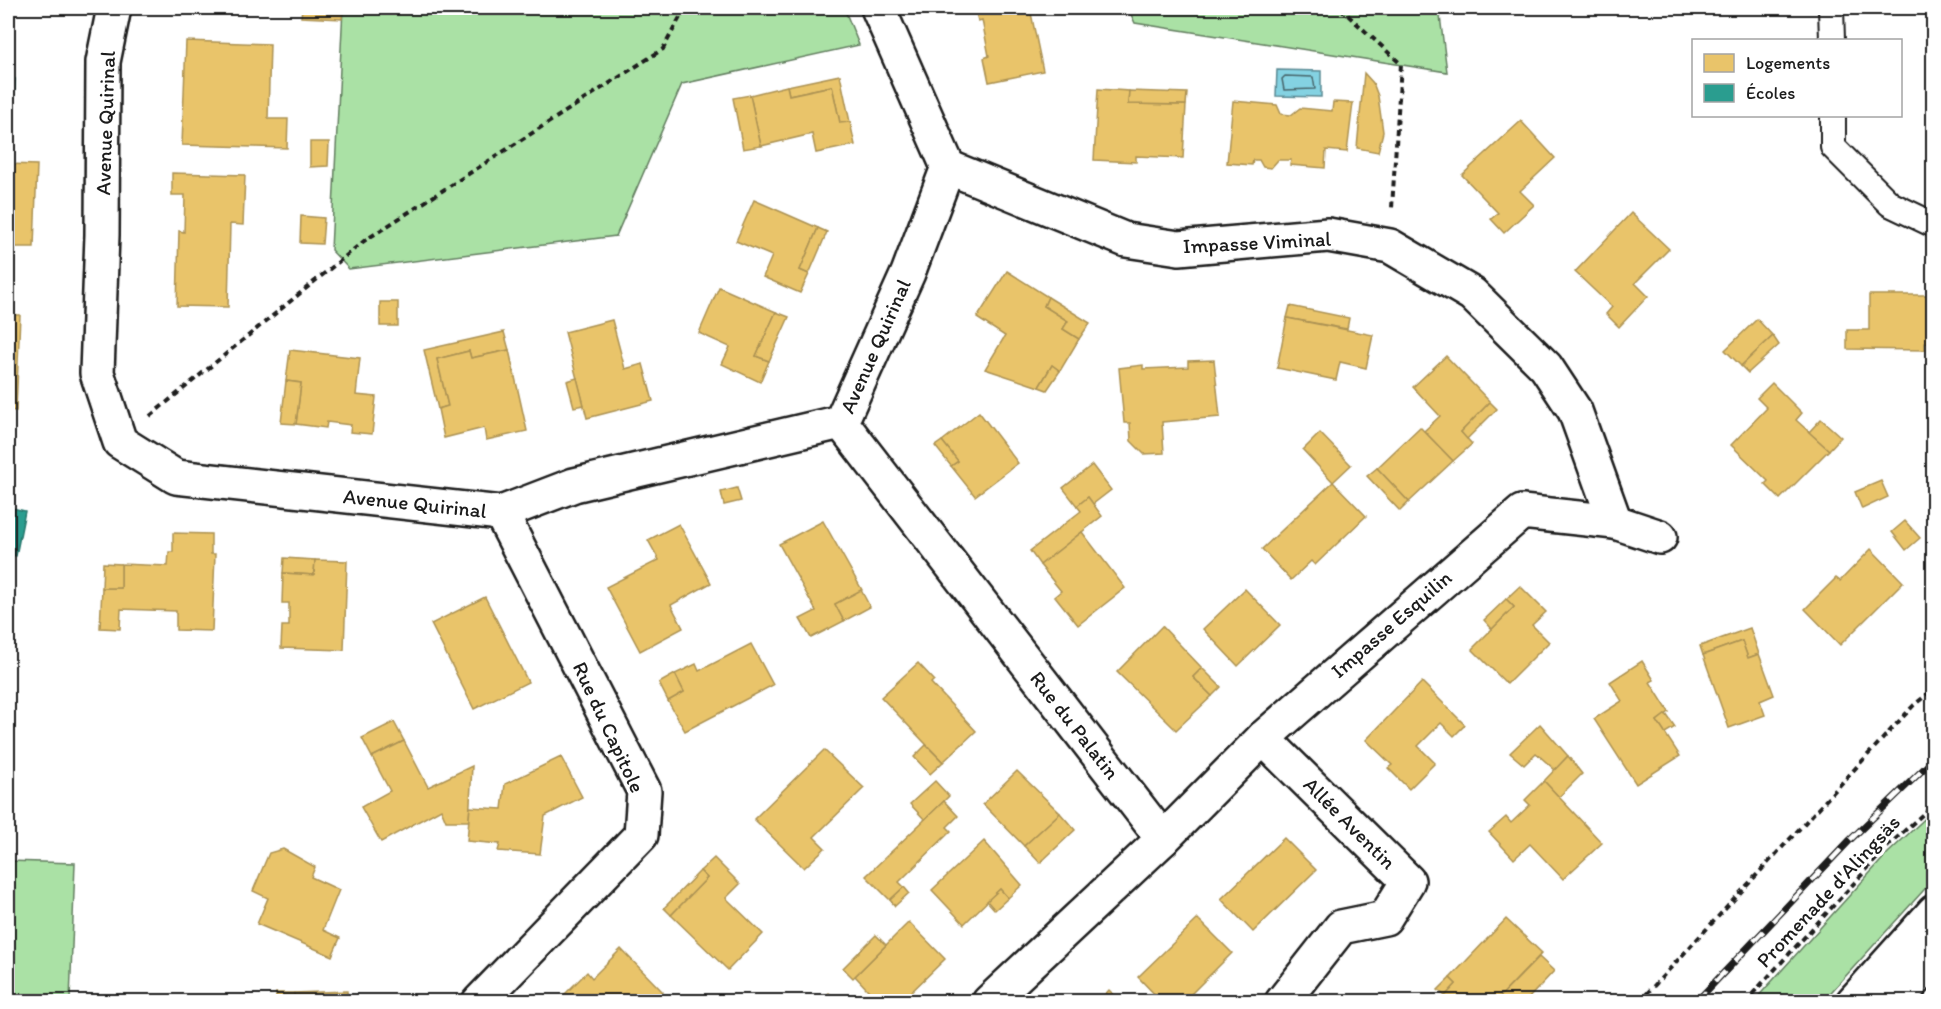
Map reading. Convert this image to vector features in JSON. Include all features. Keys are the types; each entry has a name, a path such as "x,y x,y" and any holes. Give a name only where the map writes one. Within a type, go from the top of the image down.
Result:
{"street":[{"name":"Avenue Quirinal","path":"114,8 103,62 102,235 96,373 120,442 176,477 501,513 574,485 841,422 908,273 948,167"},
{"path":"878,8 948,167"},
{"name":"Impasse Viminal","path":"948,167 1126,240 1179,248 1328,235 1390,246 1472,294 1546,367 1575,411 1614,522"},
{"name":"Rue du Palatin","path":"841,422 1163,839"},
{"name":"Impasse Esquilin","path":"1163,839 1263,738 1522,512 1614,522 1660,537"},
{"name":"Rue du Capitole","path":"480,1002 641,835 644,791 501,513"},
{"name":"Allée Aventin","path":"1263,738 1408,881 1385,918 1341,927 1282,1002"},
{"path":"989,1002 1163,839"},
{"path":"1853,1002 1934,912"},
{"path":"1894,1002 1934,959"}],"lane":[{"path":"1831,8 1832,39"},
{"path":"1833,117 1833,147 1890,204 1934,225"}],"path":[{"path":"120,442 364,241 663,49 685,8"},
{"path":"1340,8 1401,64 1390,246"},
{"path":"1639,1002 1914,705 1934,689"},
{"name":"Promenade d'Alingsäs","path":"1745,1002 1890,844 1934,804"}],"green space":[{"path":"343,8 844,8 859,45 682,84 616,236 349,269 331,250"},
{"path":"1128,8 1439,8 1447,72 1135,23"},
{"path":"1933,811 1933,880 1823,1001 1754,1001 1888,853"},
{"path":"8,861 75,863 70,1001 8,1001"}],"water":[{"path":"1277,70 1321,71 1321,97 1276,96"}],"building: Logements":[{"path":"302,8 343,8 342,19 301,17"},
{"path":"975,8 1011,8 1011,11 1030,8 1043,71 989,82 984,58 989,56 982,20 978,21"},
{"path":"186,41 270,44 268,119 288,119 287,148 182,145"},
{"path":"1364,73 1373,83 1378,96 1383,132 1378,152 1357,148"},
{"path":"840,75 850,122 840,123 832,86 789,95 787,86"},
{"path":"787,86 789,95 832,86 840,123 850,122 855,145 816,153 812,134 761,146 750,95"},
{"path":"1098,89 1129,91 1128,104 1186,105 1183,158 1136,156 1136,162 1094,160"},
{"path":"1129,91 1187,93 1186,105 1128,104"},
{"path":"750,95 761,146 743,149 733,98"},
{"path":"1233,101 1277,105 1281,114 1291,115 1300,108 1332,111 1333,102 1353,103 1347,152 1326,150 1325,168 1290,165 1291,160 1278,160 1271,168 1263,167 1259,160 1253,160 1252,165 1227,163"},
{"path":"1521,121 1555,158 1520,191 1534,205 1504,233 1491,219 1498,213 1462,175"},
{"path":"310,142 329,142 328,166 310,167"},
{"path":"8,164 37,165 34,247 8,247"},
{"path":"172,173 245,175 243,225 230,224 228,307 177,306 179,231 184,232 185,195 172,195"},
{"path":"754,200 818,228 800,270 809,274 800,293 763,277 772,256 736,241"},
{"path":"1631,213 1669,249 1635,283 1648,296 1619,327 1606,314 1612,307 1575,272"},
{"path":"301,216 324,218 322,244 300,243"},
{"path":"818,228 827,232 809,274 800,270"},
{"path":"1007,271 1048,297 1044,306 1068,321 1063,329 1079,339 1060,371 1052,365 1039,387 985,369 1005,336 977,318"},
{"path":"719,287 776,312 756,356 769,361 760,382 722,364 730,347 699,333"},
{"path":"1869,295 1934,295 1934,343 1925,343 1925,350 1847,349 1847,330 1869,330"},
{"path":"1048,297 1090,323 1079,339 1063,329 1068,321 1044,306"},
{"path":"380,302 398,302 398,326 380,326"},
{"path":"1290,306 1349,318 1347,329 1287,318"},
{"path":"776,312 789,317 769,361 756,356"},
{"path":"8,315 20,315 16,411 8,410"},
{"path":"1287,318 1373,335 1366,368 1340,362 1336,380 1277,368"},
{"path":"1757,319 1773,336 1741,366 1725,350"},
{"path":"612,320 625,369 643,364 653,401 587,418 565,332"},
{"path":"504,332 509,350 471,358 469,351 437,359 448,406 438,409 424,350"},
{"path":"1773,336 1779,345 1748,373 1741,366"},
{"path":"290,350 360,358 356,395 376,397 372,434 350,432 351,425 327,422 326,428 296,424 301,383 286,381"},
{"path":"509,350 527,431 486,440 484,428 444,438 438,409 448,406 437,359 469,351 471,358"},
{"path":"1446,356 1490,402 1461,432 1472,444 1453,461 1424,431 1440,416 1413,387"},
{"path":"1214,360 1220,417 1162,422 1164,453 1144,454 1131,441 1130,423 1124,423 1119,368 1143,365 1143,369 1188,367 1188,361"},
{"path":"1052,365 1060,371 1047,390 1039,387"},
{"path":"577,378 584,405 574,407 567,381"},
{"path":"286,381 301,383 296,424 281,423"},
{"path":"1772,383 1802,413 1796,420 1829,450 1780,499 1765,484 1768,481 1731,445 1767,408 1757,398"},
{"path":"1490,402 1497,409 1467,439 1461,432"},
{"path":"979,412 1018,463 975,496 951,466 958,461 942,441"},
{"path":"1821,419 1841,437 1829,450 1809,432"},
{"path":"1420,427 1453,461 1409,502 1377,468"},
{"path":"1320,433 1351,465 1333,482 1303,450"},
{"path":"942,441 958,461 951,466 935,446"},
{"path":"1092,465 1111,490 1093,504 1088,497 1077,506 1063,488"},
{"path":"1377,468 1409,502 1400,511 1367,476"},
{"path":"1881,481 1888,497 1862,509 1855,492"},
{"path":"1333,482 1366,516 1315,565 1311,561 1291,580 1262,549"},
{"path":"737,488 741,501 724,505 721,492"},
{"path":"1088,497 1102,516 1040,565 1030,551 1081,511 1077,506"},
{"path":"823,521 862,590 835,604 844,621 811,638 800,619 816,611 779,544"},
{"path":"1905,521 1920,538 1906,550 1892,532"},
{"path":"679,524 711,583 671,605 683,628 640,651 606,587 659,560 648,540"},
{"path":"1082,532 1125,588 1078,625 1055,596 1061,591 1040,565"},
{"path":"173,533 211,534 211,554 215,554 212,631 176,630 176,611 121,609 120,629 100,628 102,588 121,588 121,564 168,566 169,552 173,552"},
{"path":"1871,549 1903,582 1840,645 1805,609 1836,578 1840,581"},
{"path":"284,558 315,560 314,575 283,573"},
{"path":"315,560 347,561 344,650 281,648 282,626 289,626 289,603 282,603 283,573 314,575"},
{"path":"103,563 121,564 121,588 102,588"},
{"path":"1520,586 1546,612 1532,625 1549,642 1507,684 1472,649 1514,607 1506,599"},
{"path":"1245,589 1280,625 1238,666 1203,629"},
{"path":"861,590 870,607 844,621 835,604"},
{"path":"485,597 528,682 474,709 431,624"},
{"path":"1506,599 1514,607 1492,629 1484,620"},
{"path":"1162,626 1202,668 1193,677 1212,696 1176,730 1117,672"},
{"path":"1750,628 1759,654 1748,658 1742,641 1703,655 1700,646"},
{"path":"1742,641 1748,658 1759,654 1774,695 1760,701 1765,715 1729,728 1703,655"},
{"path":"751,644 773,685 685,731 668,701 684,692 675,674 696,664 699,671"},
{"path":"1642,661 1654,680 1650,682 1669,712 1657,721 1680,756 1636,784 1594,719 1622,701 1610,682"},
{"path":"918,663 934,680 931,683 976,731 943,762 881,697"},
{"path":"1202,668 1221,687 1212,696 1193,677"},
{"path":"675,674 684,692 668,701 659,683"},
{"path":"1422,682 1465,725 1454,736 1441,723 1418,746 1435,763 1409,789 1388,768 1392,765 1366,740"},
{"path":"1666,714 1675,727 1665,733 1657,721"},
{"path":"394,722 404,741 372,757 362,738"},
{"path":"1540,724 1568,756 1555,770 1536,753 1524,765 1510,753"},
{"path":"404,741 428,787 472,766 469,821 446,821 441,809 381,842 361,807 390,791 372,757"},
{"path":"926,745 943,762 930,774 914,757"},
{"path":"824,750 864,788 814,837 825,848 804,868 754,819"},
{"path":"1568,756 1582,774 1559,797 1544,781"},
{"path":"561,757 582,797 545,816 540,854 498,851 500,844 467,841 470,807 502,809 505,784"},
{"path":"1017,771 1060,813 1024,846 983,804"},
{"path":"935,781 949,796 925,820 910,804"},
{"path":"1544,781 1602,843 1563,879 1530,844 1514,859 1489,832 1506,817 1511,823 1530,805 1525,800"},
{"path":"944,801 958,816 947,827 951,831 899,882 904,887 890,900 866,876"},
{"path":"1060,813 1075,830 1040,863 1024,846"},
{"path":"1284,838 1316,870 1253,932 1221,899"},
{"path":"984,841 1022,885 1008,898 1000,889 964,924 932,890"},
{"path":"283,849 315,867 311,877 339,890 323,930 340,938 332,956 257,924 268,898 253,891 269,853"},
{"path":"714,858 740,884 726,898 763,934 728,970 671,915 707,878 700,871"},
{"path":"700,871 707,878 671,915 664,908"},
{"path":"904,887 909,893 895,906 890,900"},
{"path":"1000,889 1008,898 995,910 987,901"},
{"path":"1198,919 1232,953 1183,1002 1162,1002 1138,977"},
{"path":"1506,919 1542,953 1495,1002 1451,1002 1445,996 1456,984 1450,978"},
{"path":"909,922 945,959 901,1002 879,1002 855,976"},
{"path":"876,935 886,945 853,978 843,968"},
{"path":"621,949 663,992 654,1002 557,1002 587,972 592,978"},
{"path":"1539,957 1554,971 1525,1002 1495,1002"},
{"path":"1450,978 1456,984 1445,996 1438,990"},
{"path":"1109,990 1116,997 1112,1002 1098,1002"},
{"path":"347,991 348,1002 294,1002 294,993"},
{"path":"276,993 294,993 294,1002 276,1002"},
{"path":"829,993 838,1002 820,1002"}],"building: Écoles":[{"path":"8,21 12,21 9,78 15,79 14,103 8,103"},
{"path":"8,507 25,511 16,556 9,555 8,562"}],"railway":[{"path":"1696,1002 1850,840 1934,759"}]}
